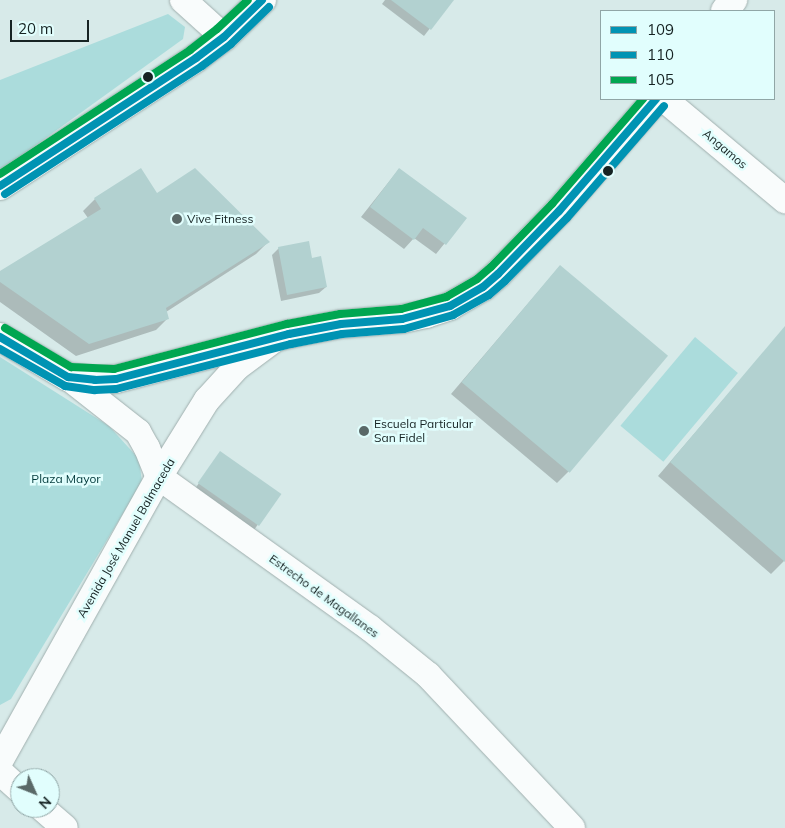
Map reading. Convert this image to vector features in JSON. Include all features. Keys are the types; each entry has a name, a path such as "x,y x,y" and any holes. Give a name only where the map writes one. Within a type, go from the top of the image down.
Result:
{"main road":[{"path":"3,185 224,37 262,0"},
{"name":"Avenida José Manuel Balmaceda","path":"0,337 68,377 95,380 116,379 279,336 341,324 402,319 426,314 467,297 498,274 524,248 655,100"}],"street":[{"path":"183,0 224,37"},
{"name":"Angamos","path":"665,100 785,200"},
{"name":"Avenida José Manuel Balmaceda","path":"0,761 158,477 207,400 221,383 258,350 279,336"},
{"path":"68,377 138,432 147,448 158,477"},
{"name":"Estrecho de Magallanes","path":"158,477 370,628 428,675 572,828"},
{"path":"0,772 10,781"},
{"path":"54,818 65,828"}],"green space":[{"path":"168,14 185,27 183,39 0,171 0,80"},
{"path":"695,337 738,373 663,462 620,426"},
{"name":"Plaza Mayor","path":"0,357 109,426 139,459 142,482 11,699 0,705"}],"building":[{"path":"391,0 454,0 431,30"},
{"path":"141,168 157,193 195,168 270,242 166,308 169,319 89,344 0,282 0,271 101,209 94,198"},
{"path":"399,168 467,218 446,245 423,228 414,240 370,207"},
{"path":"309,241 312,258 321,256 327,287 287,295 278,247"},
{"path":"560,265 668,356 570,473 462,382"},
{"path":"785,326 785,562 670,462"},
{"path":"220,451 281,494 259,526 198,483"}],"transit line":[{"name":"105","path":"0,174 190,50 217,29 248,0"},
{"name":"109","path":"0,186 196,58 224,37 262,0"},
{"name":"110","path":"5,194 202,66 231,44 269,7"},
{"name":"105","path":"5,328 71,367 114,369 287,324 340,314 401,309 446,297 477,279 491,267 552,204 642,100"},
{"name":"109","path":"0,337 68,377 95,380 116,379 289,334 341,324 402,319 450,306 483,287 498,274 559,211 655,100"},
{"name":"110","path":"0,349 65,386 95,390 116,389 291,344 342,334 404,329 453,315 489,295 505,281 567,218 664,106"}],"place":[{"name":"Vive Fitness","path":"177,219"},
{"name":"Escuela Particular San Fidel","path":"364,431"}]}
